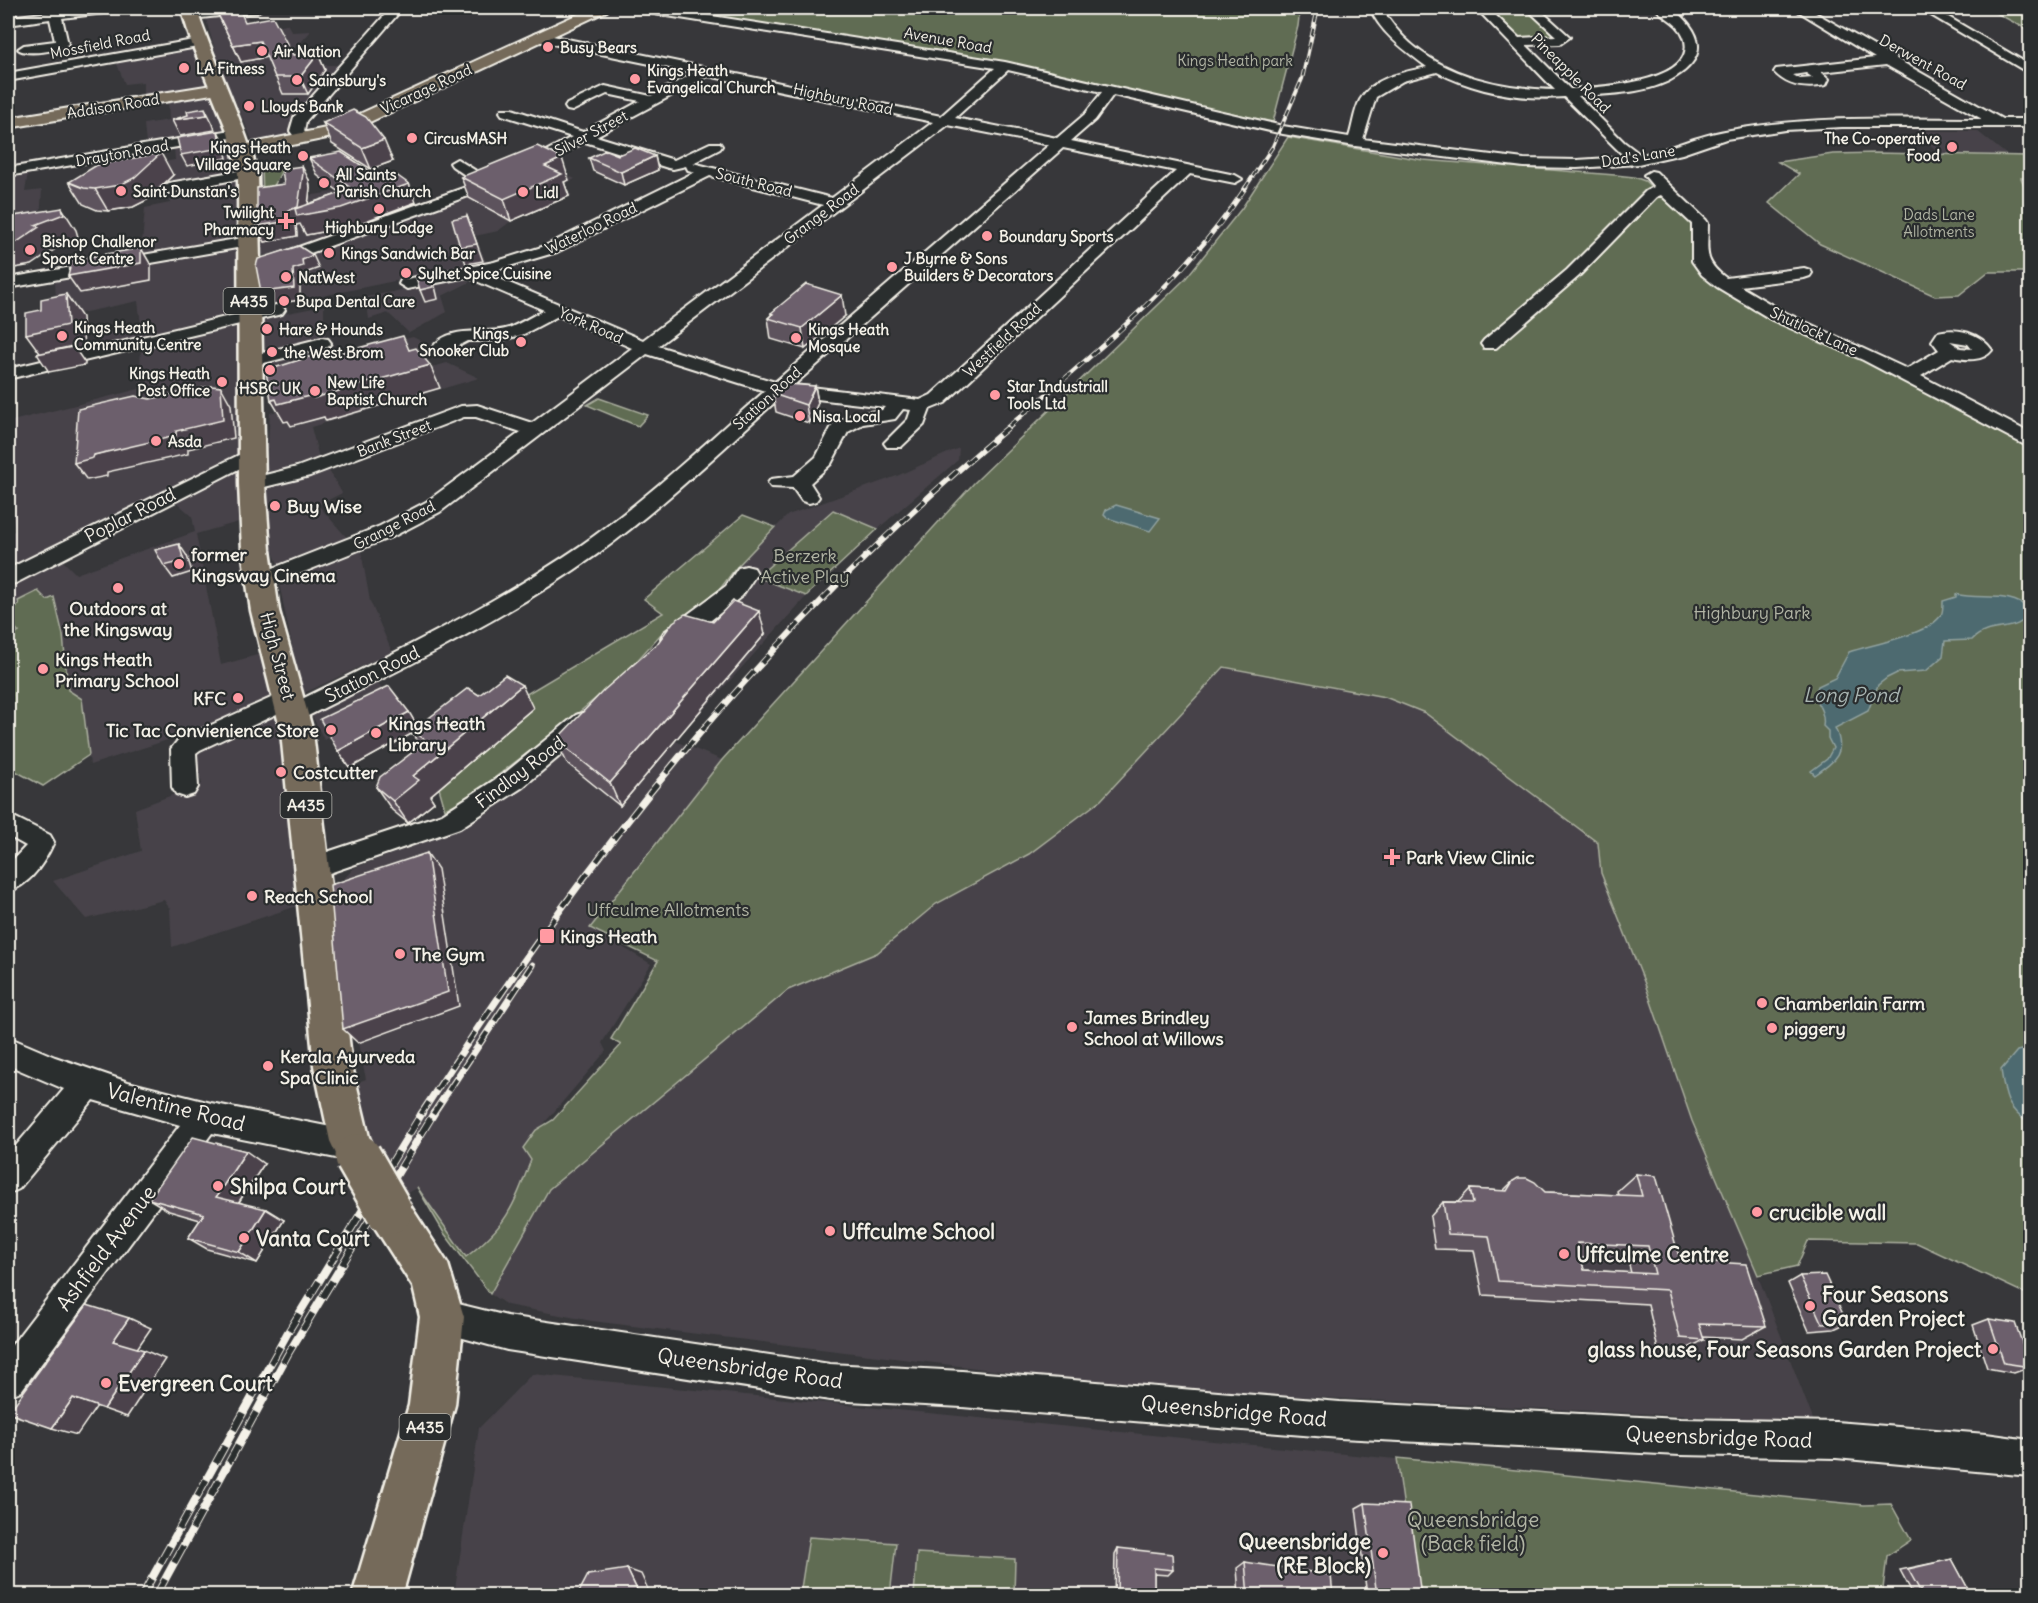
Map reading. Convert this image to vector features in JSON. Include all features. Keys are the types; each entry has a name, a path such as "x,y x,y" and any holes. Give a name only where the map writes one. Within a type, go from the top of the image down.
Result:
{"highway":[{"name":"A435","path":"189,11 240,142"},
{"name":"High Street","path":"240,142 248,173 247,268 252,361 253,525 265,611 292,706 304,788 333,1066 354,1149"},
{"name":"A435","path":"354,1149 389,1211 433,1279 442,1317 432,1405 377,1596"}],"main road":[{"name":"Vicarage Road","path":"240,142 303,139 336,131 602,8"},
{"name":"Addison Road","path":"8,123 218,89"}],"street":[{"path":"8,21 113,8"},
{"path":"189,11 257,8"},
{"path":"303,139 297,131 299,120 397,8"},
{"name":"Avenue Road","path":"642,8 1005,66 1246,122"},
{"path":"1376,8 1395,36 1438,68 1475,84 1516,94 1570,93 1646,83 1672,74 1687,63 1692,52 1692,39 1682,24 1661,8"},
{"path":"1482,8 1491,8"},
{"name":"Pineapple Road","path":"1482,8 1620,145 1638,160"},
{"path":"1517,42 1560,40 1564,37 1532,8"},
{"name":"Derwent Road","path":"1799,8 2001,124"},
{"path":"1926,8 2031,70"},
{"path":"24,49 62,44 56,15"},
{"name":"Highbury Road","path":"538,37 1235,179"},
{"name":"Mossfield Road","path":"8,77 200,43"},
{"path":"1809,69 1888,61"},
{"name":"Grange Road","path":"261,581 387,531 432,507 836,203 1005,66"},
{"path":"1355,142 1367,99 1378,87 1405,76 1438,68"},
{"name":"Silver Street","path":"247,268 304,251 498,180 587,136 707,71"},
{"name":"Station Road","path":"185,787 183,749 258,710 292,706 453,633 530,589 596,546 1060,144 1090,117 1111,89"},
{"path":"572,107 605,90 652,100"},
{"name":"South Road","path":"507,112 587,136 663,163 673,165 681,163 836,203"},
{"name":"Dad's Lane","path":"1246,122 1355,142 1492,154 1524,163 1577,164 1638,160 1677,151 1725,135 1785,126 1842,123 2031,123"},
{"name":"Drayton Road","path":"8,172 144,149 240,142"},
{"path":"681,163 715,146"},
{"path":"1490,344 1573,273 1651,194 1663,176 1677,163 1677,151"},
{"path":"457,163 498,180"},
{"path":"1524,163 1626,175 1663,176"},
{"name":"Westfield Road","path":"922,406 938,399 1186,170"},
{"name":"Waterloo Road","path":"468,272 525,259 550,249 708,171"},
{"path":"169,188 248,173"},
{"name":"Shutlock Lane","path":"1663,176 1700,223 1700,261 1708,272 1723,283 1778,315 1908,376 2031,440"},
{"path":"8,283 248,242"},
{"path":"407,284 468,272"},
{"name":"York Road","path":"468,272 557,310 635,354 777,389"},
{"path":"1723,283 1804,273"},
{"path":"8,374 276,310"},
{"path":"441,348 465,336 496,336 516,331 557,310"},
{"path":"252,361 322,343"},
{"path":"1908,376 1951,350"},
{"path":"777,389 922,406 916,421 894,443"},
{"path":"778,483 804,489 824,460 840,428 858,419 888,415 898,403"},
{"name":"Bank Street","path":"252,469 303,472 461,412 477,411 535,430"},
{"name":"Poplar Road","path":"8,578 252,469"},
{"path":"656,660 671,638 734,591 746,573"},
{"name":"Findlay Road","path":"312,868 451,821 514,780 602,707"},
{"path":"8,824 41,842 35,855 8,881"},
{"name":"Valentine Road","path":"8,1051 87,1084 205,1117 336,1143 354,1149"},
{"path":"8,1178 87,1084"},
{"name":"Ashfield Avenue","path":"8,1378 205,1117"},
{"name":"Queensbridge Road","path":"442,1317 507,1333 830,1382 962,1389 1340,1420 1680,1437 1836,1440 1986,1452 2031,1458"}],"shaded area":[{"path":"244,11 253,30 287,24 292,32 311,31 292,52 287,65 339,65 292,120 288,135 283,138 253,142 219,64 205,16"},
{"path":"194,47 207,86 143,98 143,82 125,84 115,59"},
{"path":"213,93 226,128 218,132 146,145 144,124 169,120 168,100"},
{"path":"1915,131 1977,131 2007,155 1940,154"},
{"path":"220,138 230,139 238,172 241,239 141,256 145,208 170,203 168,172 156,163 175,160 174,147"},
{"path":"544,163 575,179 557,187 572,195 511,221 498,231 475,236 486,262 264,308 261,306 259,274 266,268 490,188"},
{"path":"28,172 25,192 42,190 40,221 8,241 8,176"},
{"path":"340,191 312,222 327,238 277,257 260,253 260,203"},
{"path":"241,248 242,315 99,348 98,335 141,325 138,301 57,318 55,281"},
{"path":"463,278 470,282 442,296 447,312 409,333 388,313 369,319 366,297"},
{"path":"324,306 324,329 330,358 413,337 430,346 268,390 262,318"},
{"path":"241,324 238,414 240,457 8,574 8,535 16,530 8,481 8,422 139,389 141,347"},
{"path":"447,363 479,378 311,427 319,458 266,474 270,413"},
{"path":"959,448 958,460 873,533 804,599 675,741 722,760 590,928 651,964 602,1043 606,1051 523,1148 531,1160 514,1207 497,1230 466,1257 418,1188 384,1203 337,1090 366,1079 358,1043 341,882 354,868 435,838 493,810 751,575 735,569 788,515 897,476"},
{"path":"232,468 240,468 242,521 196,534 221,665 261,654 282,750 297,906 172,947 170,909 164,900 86,919 53,881 141,851 135,809 202,784 186,734 90,765 83,706 8,749 8,586 60,558 76,574 195,532 192,516 173,499"},
{"path":"328,469 342,493 318,505 349,540 284,565 278,564 269,542 267,488 313,476"},
{"path":"361,551 370,601 392,652 302,694 279,583"},
{"path":"1224,667 1385,697 1425,713 1598,843 1601,873 1645,984 1693,1126 1746,1245 1814,1422 1147,1389 592,1321 507,1305 490,1294 549,1189 788,990 877,953 936,904 1029,854 1101,800"},
{"path":"377,682 397,704 324,740 311,713"},
{"path":"532,1374 1864,1505 1891,1504 1911,1540 1887,1556 1883,1589 1887,1596 454,1596 479,1428"}],"green space":[{"name":"Kings Heath park","path":"655,8 1300,8 1298,26 1273,122 974,58"},
{"path":"1484,8 1532,8 1562,37 1519,41"},
{"path":"1987,8 2030,8 2030,31"},
{"name":"Highbury Park","path":"1288,137 1423,160 1615,175 1645,181 1694,227 1713,281 2030,443 2030,1293 2024,1293 1917,1243 1808,1241 1797,1266 1758,1275 1692,1121 1645,984 1601,873 1598,843 1425,713 1385,697 1224,667 1101,800 1029,854 936,904 877,953 788,990 549,1189 490,1294 444,1233 417,1187 466,1257 491,1235 507,1214 531,1160 523,1148 536,1130 553,1120 621,1045 611,1039 658,961 590,928 722,760 974,483 1186,278 1242,208"},
{"name":"Dads Lane Allotments","path":"1833,154 2030,156 2030,178 2021,178 2030,199 2030,272 1988,272 1959,295 1935,296 1820,244 1769,203 1799,174 1778,162"},
{"path":"262,167 283,168 269,196 263,197"},
{"path":"599,398 648,415 638,426 587,405"},
{"name":"Berzerk Active Play","path":"833,510 878,529 806,596 757,577"},
{"path":"743,515 775,527 735,569 717,593 660,635 625,674 560,728 468,798 445,809 439,788 533,708 518,699 663,613 644,599"},
{"path":"38,591 47,600 54,597 63,635 68,690 82,699 89,755 43,786 8,767 8,698 12,695 8,688 8,639 19,632 8,620 8,610 19,605 18,601"},
{"name":"Queensbridge (Back field)","path":"1397,1458 1864,1505 1891,1504 1911,1540 1887,1556 1883,1589 1887,1595 1416,1595"},
{"path":"809,1537 896,1543 890,1595 800,1595"},
{"path":"917,1553 1015,1559 1014,1595 914,1595"}],"water":[{"path":"1116,505 1160,518 1150,531 1107,518 1104,515 1106,510"},
{"name":"Long Pond","path":"1956,594 2004,598 2022,604 2030,610 2025,618 2012,626 1987,631 1972,640 1945,641 1943,656 1926,671 1897,673 1887,678 1878,685 1868,711 1835,728 1840,744 1837,756 1815,775 1811,771 1827,759 1833,748 1828,738 1828,731 1823,726 1822,711 1814,697 1818,686 1835,678 1849,652 1899,638 1935,622 1942,614 1943,601 1956,597"},
{"path":"2030,1048 2030,1124 2011,1107 2004,1088 2001,1070 2017,1051"}],"building":[{"path":"215,8 239,8 245,22 273,17 293,55 318,54 300,77 275,77 260,41 233,45"},
{"path":"205,108 207,115 172,120 188,115 187,111"},
{"path":"353,110 366,117 384,140 362,148 323,123"},
{"path":"218,131 221,148 181,155 177,138"},
{"path":"537,146 562,158 545,166 562,174 504,199 461,177"},
{"path":"635,148 655,156 621,172 589,158 606,150 618,155"},
{"path":"341,152 382,179 395,174 409,184 341,208 297,216 295,209 352,189 309,158"},
{"path":"161,153 134,178 120,185 95,189 84,188 69,182 97,165"},
{"path":"302,166 298,207 289,210 289,221 257,226 257,188 284,184 282,169"},
{"path":"62,208 64,214 35,225 39,227 17,242 8,244 8,217"},
{"path":"467,216 477,244 460,247 452,219"},
{"path":"299,246 313,255 302,260 303,266 293,269 294,288 261,292 256,266 258,259"},
{"path":"141,248 141,263 68,276 72,260"},
{"path":"430,275 433,287 420,290 416,277"},
{"path":"806,284 842,295 802,328 768,318 773,314 771,313"},
{"path":"66,294 68,325 26,334 26,313 41,310 41,299"},
{"path":"403,336 409,350 416,348 430,365 314,398 313,395 278,404 276,399 271,400 266,372 271,369 315,355 317,359"},
{"path":"787,384 815,386 806,405 773,394"},
{"path":"211,386 221,387 223,420 176,431 176,436 94,455 93,458 74,463 78,409 135,396 150,399"},
{"path":"179,544 184,561 164,566 155,550"},
{"path":"733,601 759,611 610,783 556,740 604,690 657,644 673,622 685,614 713,622"},
{"path":"505,675 522,685 413,776 419,780 393,801 376,787 380,777 427,741 412,731 468,688 479,695"},
{"path":"389,686 409,712 338,751 320,719"},
{"name":"The Gym","path":"427,853 448,992 343,1029 330,885"},
{"path":"193,1137 246,1151 216,1197 266,1209 239,1252 188,1238 204,1214 149,1199"},
{"name":"Uffculme Centre","path":"1636,1174 1656,1176 1680,1260 1746,1264 1766,1326 1699,1324 1704,1340 1680,1338 1668,1290 1498,1281 1489,1236 1448,1234 1443,1202 1473,1203 1470,1189 1507,1191 1513,1181 1518,1178 1527,1178 1535,1182 1545,1192 1642,1196","holes":["1577,1243 1648,1246 1655,1274 1584,1270"]},
{"path":"1825,1275 1847,1323 1822,1324 1800,1276"},
{"path":"87,1305 129,1318 113,1341 144,1350 104,1409 73,1398 52,1428 8,1413"},
{"path":"1989,1319 2015,1323 2031,1367 2004,1363"},
{"name":"Queensbridge (RE Block)","path":"1365,1503 1409,1505 1421,1596 1377,1596"},
{"path":"1118,1548 1172,1554 1173,1570 1154,1568 1154,1596 1117,1596"},
{"path":"1952,1559 1972,1596 1923,1596 1908,1569"},
{"path":"1245,1562 1331,1575 1333,1596 1248,1596"},
{"path":"627,1569 640,1596 577,1596 588,1575"}],"railway":[{"path":"1245,188 1273,146 1302,79 1318,8"},
{"path":"1009,426 1105,344 1166,285 1222,221 1246,187"},
{"path":"703,729 776,648 851,571 929,497 1011,425"},
{"path":"421,1114 487,1014 556,916 666,773 705,727"},
{"path":"433,1114 532,965"},
{"path":"142,1596 288,1332 422,1113"},
{"path":"156,1596 288,1354 434,1113"}],"place":[{"name":"Busy Bears","path":"548,47"},
{"name":"Air Nation","path":"262,51"},
{"name":"LA Fitness","path":"184,68"},
{"name":"Kings Heath Evangelical Church","path":"635,79"},
{"name":"Sainsbury's","path":"297,80"},
{"name":"Lloyds Bank","path":"249,106"},
{"name":"CircusMASH","path":"412,138"},
{"name":"The Co-operative Food","path":"1952,147"},
{"name":"Kings Heath Village Square","path":"303,156"},
{"name":"All Saints Parish Church","path":"324,183"},
{"name":"Saint Dunstan's","path":"121,191"},
{"name":"Lidl","path":"523,192"},
{"name":"Highbury Lodge","path":"379,209"},
{"name":"Twilight Pharmacy","path":"286,221"},
{"name":"Boundary Sports","path":"987,236"},
{"name":"Bishop Challenor Sports Centre","path":"30,250"},
{"name":"Kings Sandwich Bar","path":"329,253"},
{"name":"J Byrne & Sons Builders & Decorators","path":"892,267"},
{"name":"Sylhet Spice Cuisine","path":"406,273"},
{"name":"NatWest","path":"286,277"},
{"name":"Bupa Dental Care","path":"284,301"},
{"name":"Hare & Hounds","path":"267,329"},
{"name":"Kings Heath Community Centre","path":"62,336"},
{"name":"Kings Heath Mosque","path":"796,338"},
{"name":"Kings Snooker Club","path":"521,342"},
{"name":"the West Brom","path":"272,352"},
{"name":"HSBC UK","path":"270,370"},
{"name":"Kings Heath Post Office","path":"222,382"},
{"name":"New Life Baptist Church","path":"315,391"},
{"name":"Star Industriall Tools Ltd","path":"995,395"},
{"name":"Nisa Local","path":"800,416"},
{"name":"Asda","path":"156,441"},
{"name":"Buy Wise","path":"275,506"},
{"name":"former Kingsway Cinema","path":"179,564"},
{"name":"Outdoors at the Kingsway","path":"118,588"},
{"name":"Kings Heath Primary School","path":"43,669"},
{"name":"KFC","path":"238,698"},
{"name":"Tic Tac Convienience Store","path":"331,730"},
{"name":"Kings Heath Library","path":"376,733"},
{"name":"Costcutter","path":"281,772"},
{"name":"Park View Clinic","path":"1392,857"},
{"name":"Reach School","path":"252,896"},
{"name":"Kings Heath","path":"547,936"},
{"name":"The Gym","path":"400,954"},
{"name":"Chamberlain Farm","path":"1762,1003"},
{"name":"James Brindley School at Willows","path":"1072,1027"},
{"name":"piggery","path":"1772,1028"},
{"name":"Kerala Ayurveda Spa Clinic","path":"268,1066"},
{"name":"Shilpa Court","path":"218,1186"},
{"name":"crucible wall","path":"1757,1212"},
{"name":"Uffculme School","path":"830,1231"},
{"name":"Vanta Court","path":"244,1238"},
{"name":"Uffculme Centre","path":"1564,1254"},
{"name":"Four Seasons Garden Project","path":"1810,1306"},
{"name":"glass house, Four Seasons Garden Project","path":"1993,1349"},
{"name":"Evergreen Court","path":"106,1383"},
{"name":"Queensbridge (RE Block)","path":"1383,1553"}],"park label":[{"name":"Uffculme Allotments","path":"668,909"}]}
